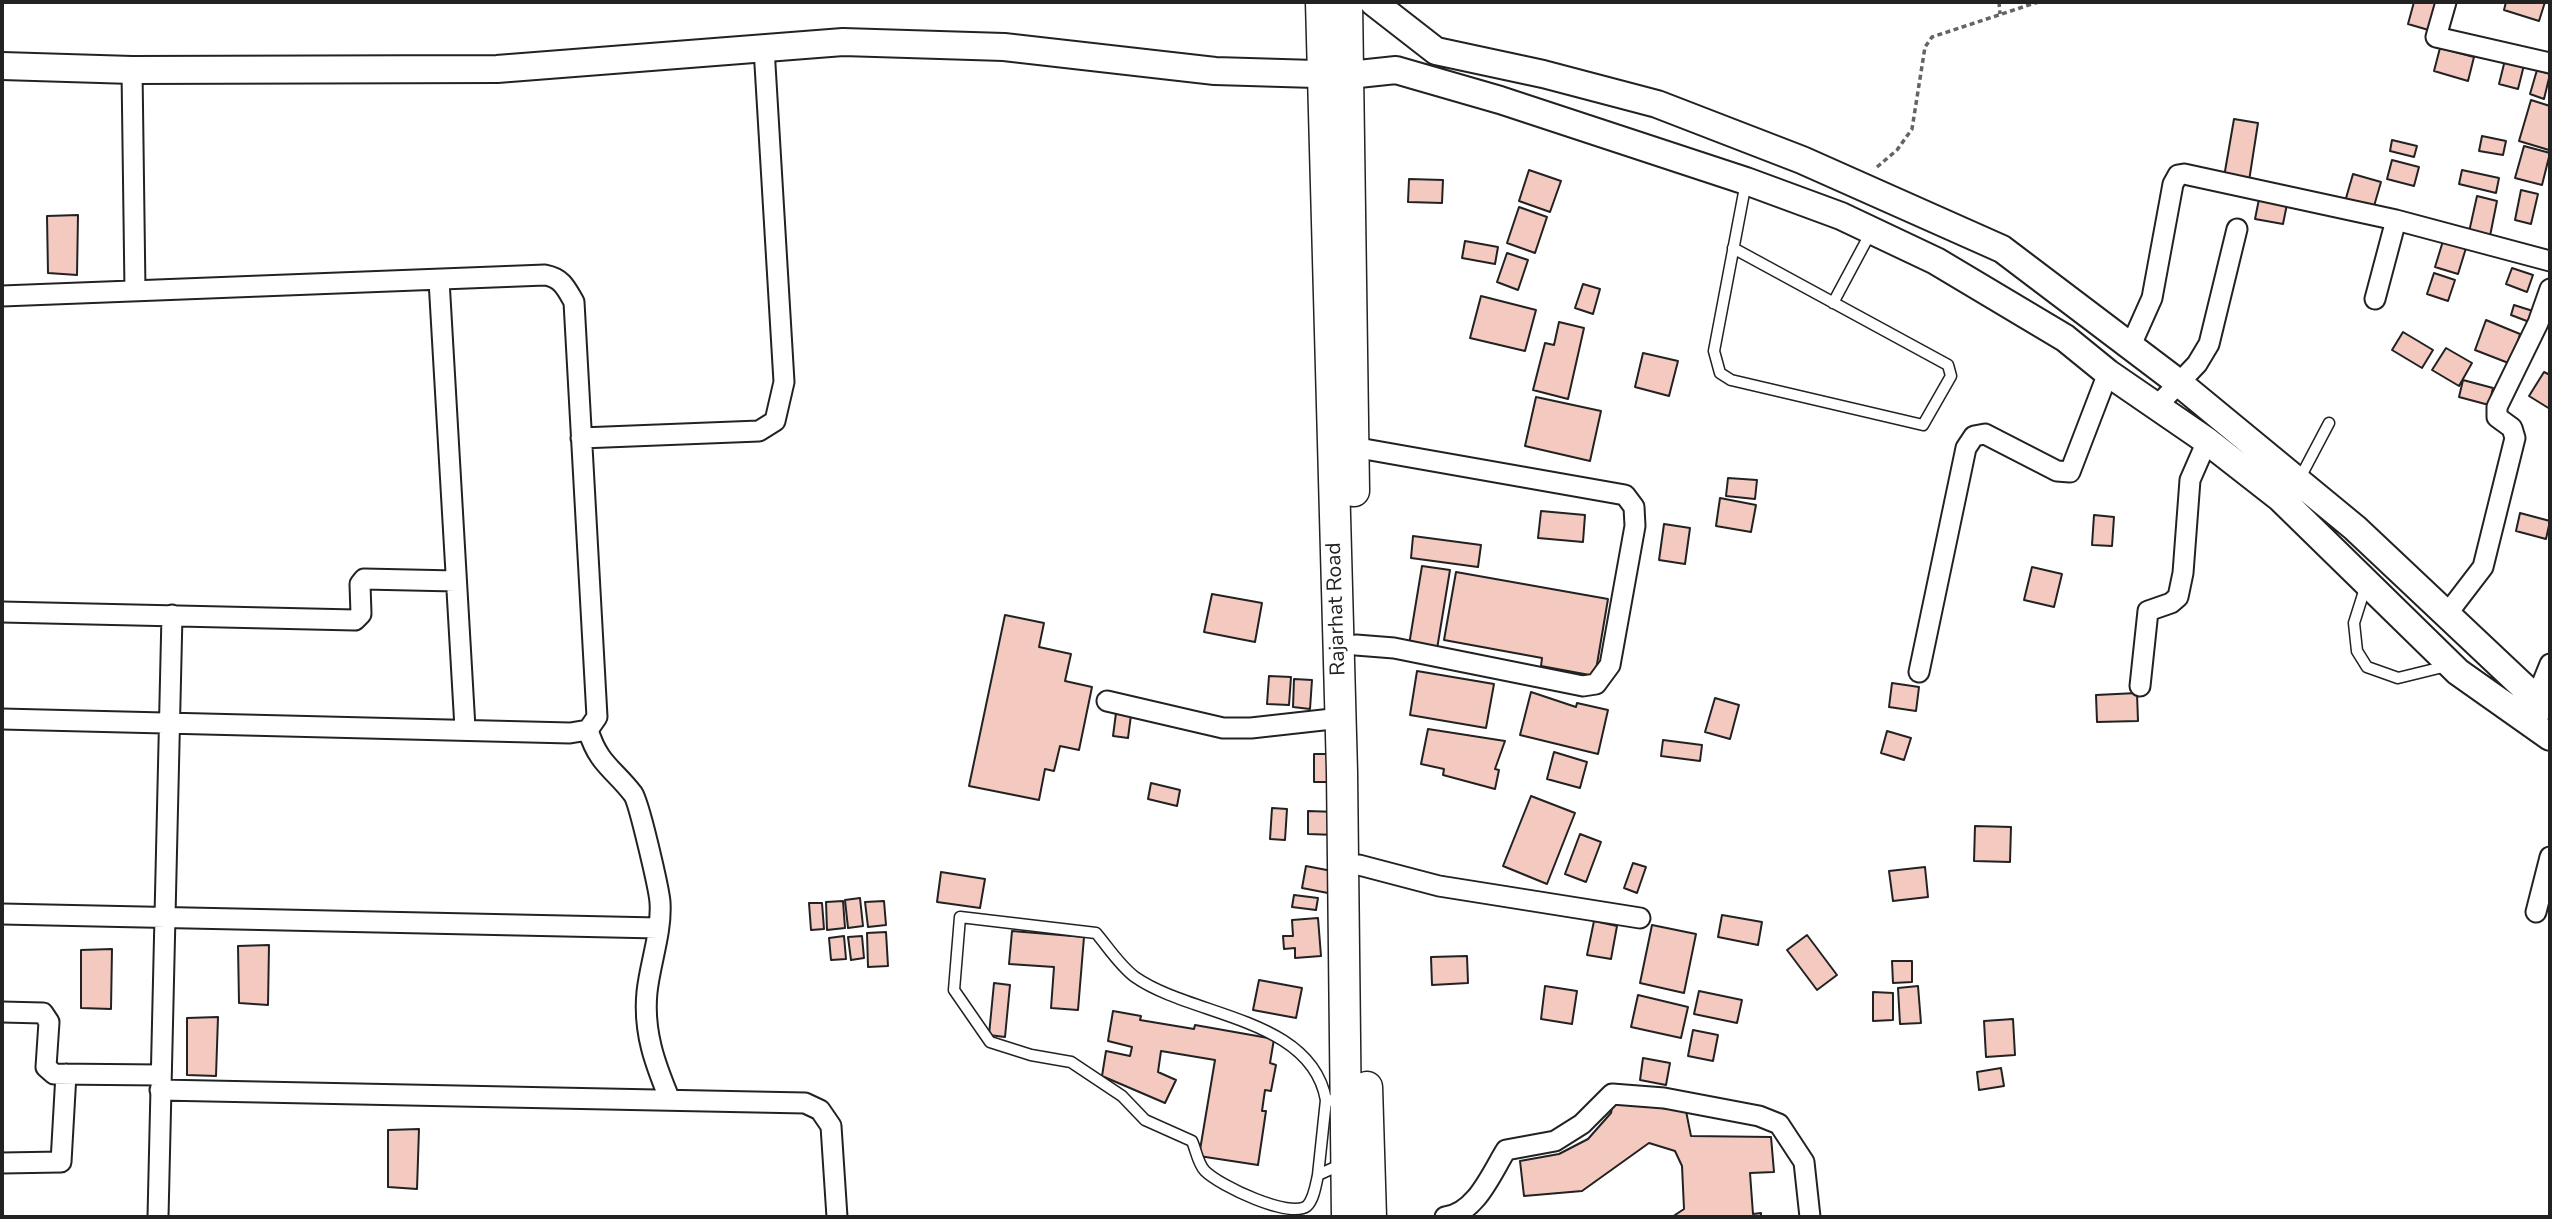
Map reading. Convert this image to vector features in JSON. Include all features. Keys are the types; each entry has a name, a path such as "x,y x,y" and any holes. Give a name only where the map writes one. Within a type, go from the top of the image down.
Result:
{"main road":[{"name":"Rajarhat Road","path":"1321,2 1335,74 1353,447 1359,865 1371,1217"},
{"name":"Rajarhat Road","path":"1347,2 1335,74 1340,718 1337,1101 1346,1162 1347,1217"},
{"path":"1375,2 1436,51 1563,79 1657,104 1857,184 2001,249 2131,345 2355,527 2539,698"},
{"path":"2,66 132,70 497,69 843,42 1004,47 1215,71 1335,74 1396,71 1500,100 1746,181 1872,230 1936,261 2065,338 2108,373 2207,441 2280,498 2454,668 2550,737"},
{"path":"2454,668 2479,644"}],"street":[{"path":"2446,2 2436,37 2550,63"},
{"path":"581,438 759,431 775,421 784,382 764,48"},
{"path":"132,70 135,291"},
{"path":"2131,345 2152,298 2173,184 2178,175 2190,174 2254,187 2396,220 2550,261"},
{"path":"2375,299 2396,220"},
{"path":"2157,406 2197,364 2209,344 2237,229"},
{"path":"2,296 545,275 556,277 564,284 574,302 597,717 588,730 570,733 465,728 2,719"},
{"path":"439,280 465,728"},
{"path":"2447,614 2483,567 2515,438 2512,428 2497,417 2497,407 2538,323 2550,289"},
{"path":"1919,672 1966,447 1974,436 1985,435 2057,471 2070,472 2108,373"},
{"path":"2140,686 2148,611 2178,597 2183,573 2190,480 2207,441"},
{"path":"1353,447 1625,495 1634,507 1635,526 1610,665 1596,684 1583,687 1394,648 1356,645"},
{"path":"2,612 355,620 361,614 360,584 364,579 456,581"},
{"path":"158,1217 172,615"},
{"path":"2539,698 2550,664"},
{"path":"1107,701 1223,728 1251,728 1340,718"},
{"path":"588,730 595,753 634,795 642,812 660,902 647,992 646,1022 653,1059 670,1100"},
{"path":"2536,912 2550,857"},
{"path":"1359,865 1439,886 1640,919"},
{"path":"2,914 658,928"},
{"path":"2,1012 43,1013 47,1016 49,1022 46,1067 54,1074 161,1082 805,1103 820,1110 831,1126 837,1217"},
{"path":"2,1163 61,1162 66,1074"},
{"path":"1451,1217 1477,1199 1506,1150 1555,1141 1581,1124 1612,1094 1664,1098 1759,1116 1779,1124 1804,1162 1811,1217"}],"lane":[{"path":"1733,248 1948,365 1951,376 1923,425 1731,380 1720,373 1714,352 1733,248 1746,181"},
{"path":"1833,303 1872,230"},
{"path":"2298,481 2329,423"},
{"path":"2367,583 2354,623 2357,651 2367,667 2398,678 2454,668"},
{"path":"960,917 1096,933 1134,976 1236,1018 1297,1050 1337,1101 1307,1206 1299,1212 1279,1213 1219,1182 1202,1169 1192,1141 1145,1120 1122,1096 1071,1062 1031,1055 990,1042 954,990 960,917"},
{"path":"1318,1175 1346,1162"}],"path":[{"path":"1999,2 2000,14"},
{"path":"1857,184 1897,150 1912,130 1925,47 1932,37 2038,2"}],"building":[{"path":"2414,2 2439,2 2432,31 2408,24"},
{"path":"2506,2 2545,2 2539,21 2504,10"},
{"path":"2440,48 2474,57 2468,81 2434,71"},
{"path":"2505,60 2524,65 2518,89 2499,84"},
{"path":"2537,70 2550,74 2544,99 2530,94"},
{"path":"2531,100 2550,106 2549,150 2519,141"},
{"path":"2234,119 2258,123 2249,181 2224,177"},
{"path":"2482,136 2506,141 2503,155 2479,151"},
{"path":"2392,140 2417,146 2414,157 2390,151"},
{"path":"2524,146 2550,153 2542,185 2515,178"},
{"path":"2392,160 2419,167 2414,186 2387,179"},
{"path":"1529,170 1561,181 1550,212 1519,201"},
{"path":"2462,170 2499,178 2496,193 2459,184"},
{"path":"2353,174 2381,182 2372,213 2344,205"},
{"path":"1409,179 1443,180 1442,203 1408,202"},
{"path":"2521,190 2538,194 2531,224 2515,220"},
{"path":"2477,196 2497,201 2490,236 2469,232"},
{"path":"2259,199 2287,204 2283,224 2255,219"},
{"path":"1519,207 1547,217 1535,253 1507,243"},
{"path":"78,215 77,275 48,273 47,216"},
{"path":"1465,241 1498,247 1495,264 1462,258"},
{"path":"2443,241 2466,248 2458,274 2435,267"},
{"path":"1507,253 1528,260 1518,290 1497,282"},
{"path":"2512,268 2533,275 2527,292 2506,284"},
{"path":"2434,273 2455,280 2448,301 2427,294"},
{"path":"1583,284 1600,289 1593,314 1575,308"},
{"path":"1481,296 1536,310 1525,351 1470,338"},
{"path":"2514,305 2536,312 2532,323 2511,315"},
{"path":"2486,320 2520,334 2511,364 2475,350"},
{"path":"1559,322 1584,328 1568,399 1533,390 1545,343 1554,345"},
{"path":"2403,332 2433,350 2422,368 2392,350"},
{"path":"2446,348 2472,363 2459,386 2432,370"},
{"path":"1643,353 1678,361 1669,396 1635,387"},
{"path":"2544,372 2550,375 2550,409 2529,396"},
{"path":"2463,380 2493,388 2489,405 2459,397"},
{"path":"1536,397 1601,411 1590,461 1525,446"},
{"path":"1728,478 1757,480 1755,499 1726,496"},
{"path":"1720,498 1756,505 1751,532 1716,526"},
{"path":"1541,511 1585,515 1583,542 1538,538"},
{"path":"2520,513 2550,521 2546,539 2516,531"},
{"path":"2094,515 2114,517 2112,546 2092,545"},
{"path":"1664,524 1690,528 1685,564 1659,560"},
{"path":"1413,536 1481,545 1478,567 1411,558"},
{"path":"1422,566 1450,570 1437,649 1409,645"},
{"path":"2032,567 2062,574 2054,607 2024,600"},
{"path":"1456,572 1608,599 1595,676 1541,666 1542,658 1444,640"},
{"path":"1212,594 1262,603 1255,642 1204,632"},
{"path":"1005,615 1044,623 1039,647 1071,654 1065,681 1092,687 1079,750 1060,746 1054,771 1045,769 1039,800 969,786"},
{"path":"1417,671 1494,684 1486,728 1410,715"},
{"path":"1269,676 1291,677 1289,705 1267,704"},
{"path":"1294,679 1312,680 1310,709 1293,707"},
{"path":"1892,683 1919,687 1916,711 1889,707"},
{"path":"1531,692 1576,707 1577,703 1608,710 1598,754 1520,735"},
{"path":"2137,693 2138,721 2097,722 2096,695"},
{"path":"1715,698 1739,705 1730,739 1705,732"},
{"path":"1116,713 1131,715 1128,738 1113,736"},
{"path":"1428,729 1505,741 1495,769 1499,770 1495,789 1443,775 1444,769 1421,764"},
{"path":"1887,731 1911,738 1904,760 1881,753"},
{"path":"1663,740 1702,745 1700,761 1661,756"},
{"path":"1554,752 1587,762 1580,788 1547,779"},
{"path":"1314,754 1331,754 1331,782 1314,782"},
{"path":"1151,783 1180,790 1177,806 1148,799"},
{"path":"1531,796 1575,813 1547,884 1503,866"},
{"path":"1272,808 1287,809 1285,840 1270,839"},
{"path":"1308,811 1337,812 1336,835 1308,834"},
{"path":"1975,826 2011,827 2010,862 1974,861"},
{"path":"1580,834 1601,842 1586,882 1565,874"},
{"path":"1633,863 1646,867 1637,893 1624,888"},
{"path":"1306,866 1332,871 1328,893 1302,888"},
{"path":"1925,867 1928,897 1893,901 1889,871"},
{"path":"941,872 985,879 980,908 937,902"},
{"path":"1294,895 1318,898 1316,910 1292,907"},
{"path":"860,898 863,926 848,928 845,900"},
{"path":"843,901 845,928 827,930 826,902"},
{"path":"884,901 886,925 868,927 865,902"},
{"path":"809,903 822,903 824,929 811,930"},
{"path":"1722,915 1762,922 1758,945 1718,937"},
{"path":"1318,918 1321,956 1295,958 1295,948 1284,949 1283,936 1293,936 1292,920"},
{"path":"1594,921 1617,926 1611,959 1587,955"},
{"path":"1652,925 1696,934 1684,993 1640,983"},
{"path":"1012,931 1084,937 1078,1010 1051,1008 1054,967 1009,964"},
{"path":"886,932 888,966 868,967 867,933"},
{"path":"1807,935 1837,975 1817,990 1787,950"},
{"path":"844,936 846,959 831,960 829,938"},
{"path":"862,936 864,958 851,960 848,937"},
{"path":"269,945 268,1005 239,1003 238,946"},
{"path":"112,949 111,1009 81,1008 81,950"},
{"path":"1467,956 1468,983 1432,985 1431,957"},
{"path":"1892,961 1912,961 1912,982 1893,983"},
{"path":"1259,980 1302,988 1296,1018 1253,1010"},
{"path":"994,983 1010,985 1005,1037 989,1035"},
{"path":"1545,986 1577,991 1572,1024 1541,1019"},
{"path":"1918,986 1921,1023 1900,1024 1898,988"},
{"path":"1699,991 1742,1000 1737,1023 1694,1014"},
{"path":"1873,992 1893,993 1893,1020 1873,1021"},
{"path":"1638,995 1688,1007 1681,1038 1631,1027"},
{"path":"1113,1011 1141,1016 1140,1020 1194,1029 1195,1025 1274,1039 1270,1063 1276,1065 1271,1091 1265,1090 1262,1111 1266,1111 1258,1165 1199,1156 1215,1060 1161,1051 1158,1072 1176,1080 1165,1103 1102,1076 1106,1051 1130,1056 1132,1047 1108,1041"},
{"path":"218,1017 216,1076 187,1075 187,1018"},
{"path":"2013,1019 2015,1055 1986,1057 1984,1021"},
{"path":"1693,1030 1718,1035 1713,1061 1688,1056"},
{"path":"1643,1058 1670,1063 1666,1085 1640,1080"},
{"path":"2001,1068 2004,1086 1979,1090 1977,1072"},
{"path":"1613,1102 1686,1111 1691,1136 1771,1137 1774,1172 1750,1173 1753,1214 1761,1213 1761,1217 1672,1217 1684,1209 1682,1166 1675,1151 1649,1143 1582,1191 1524,1196 1520,1161 1559,1154 1588,1139 1611,1113"},
{"path":"419,1129 417,1189 388,1187 388,1130"}]}
